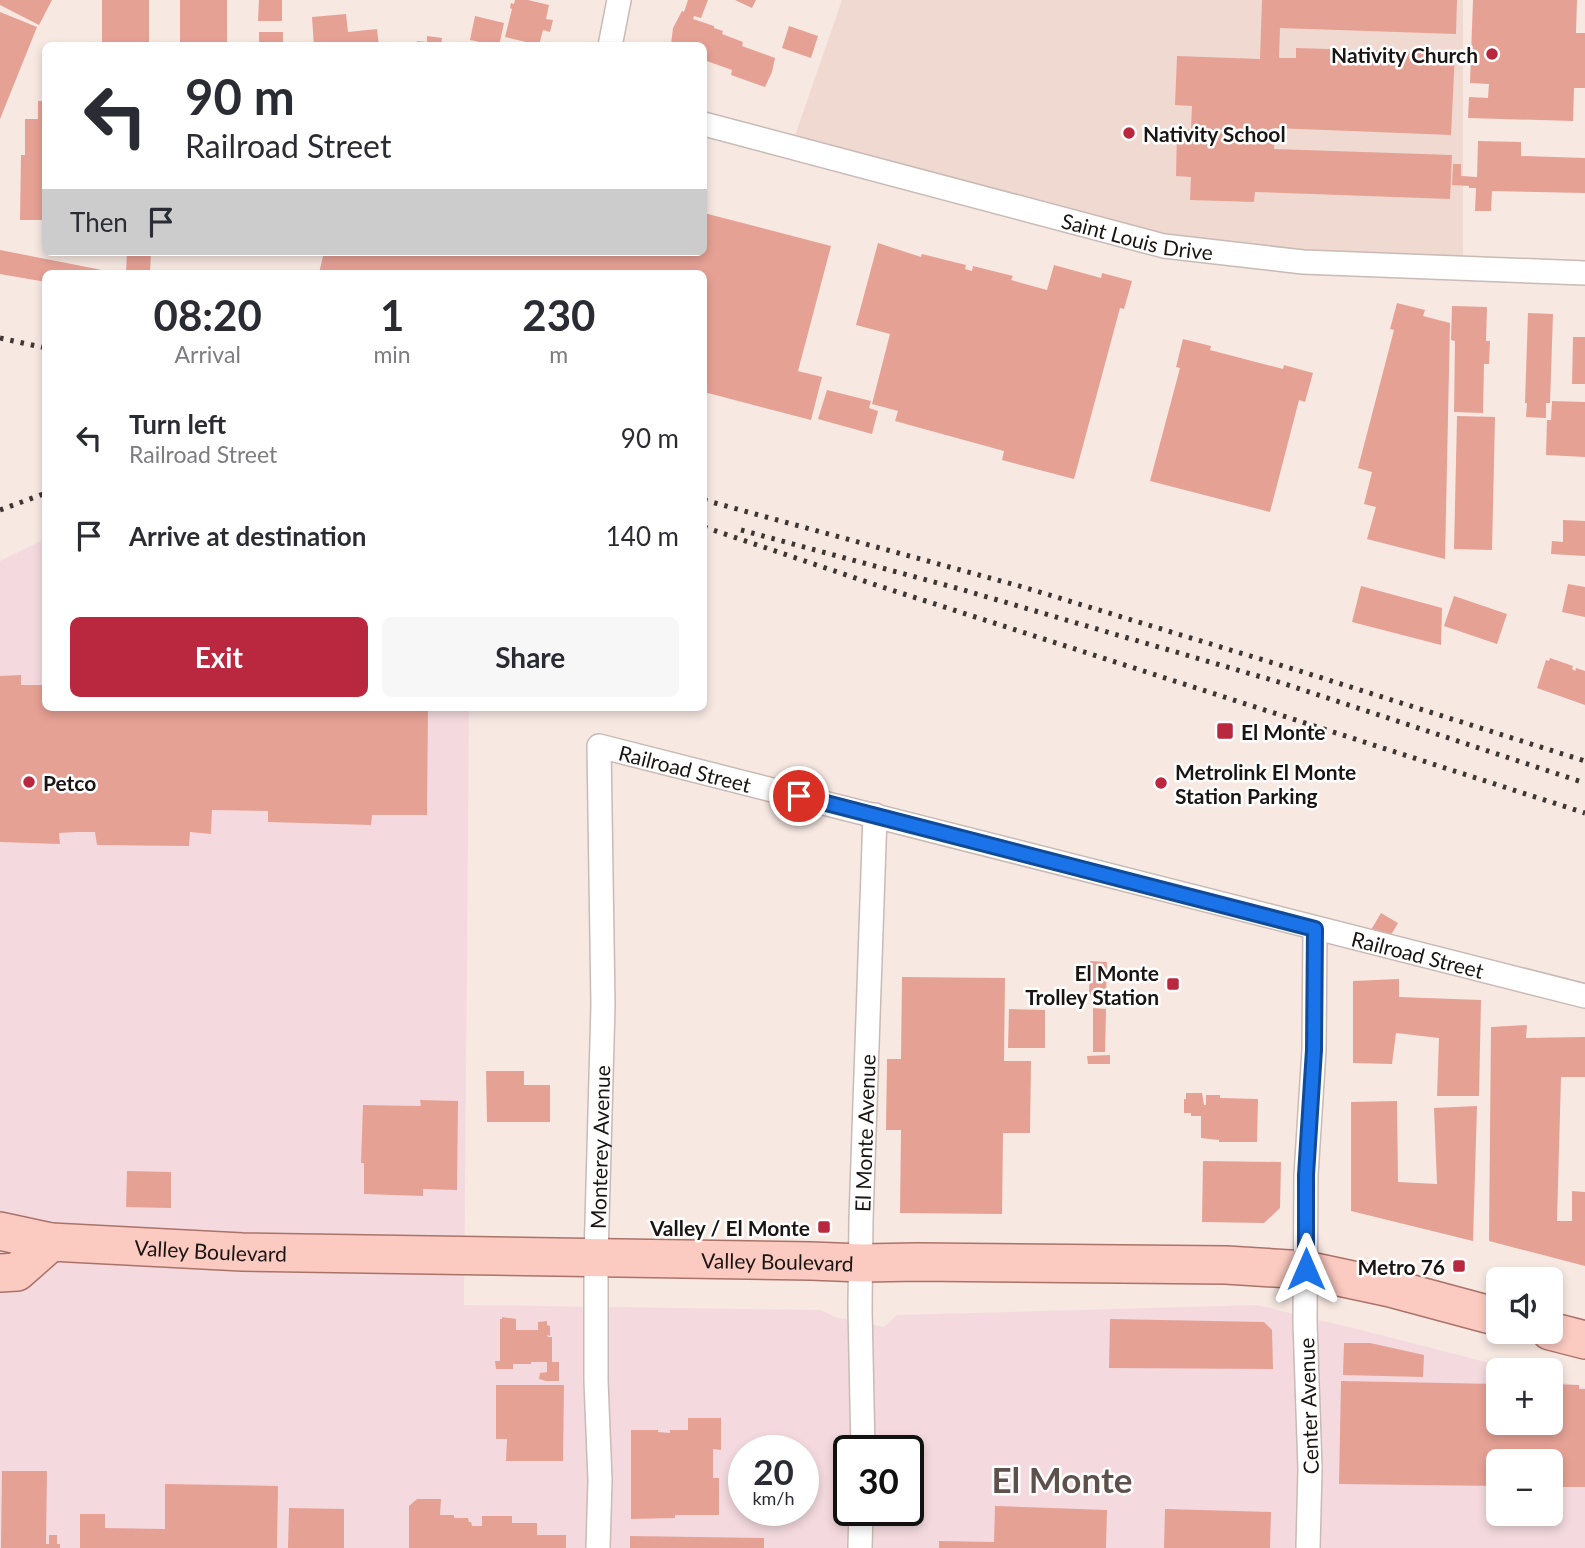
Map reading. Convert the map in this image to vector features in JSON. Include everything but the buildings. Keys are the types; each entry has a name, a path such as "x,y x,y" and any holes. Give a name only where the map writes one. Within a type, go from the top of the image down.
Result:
{"main road":[{"name":"Valley Boulevard","path":"0,1231 51,1242 242,1252 862,1263 1226,1265 1306,1269 1486,1314"},
{"path":"0,1273 17,1272 51,1242"},
{"path":"1563,1334 1585,1340"}],"street":[{"path":"611,42 619,0"},
{"name":"Saint Louis Drive","path":"707,125 1164,246 1303,262 1585,273"},
{"name":"Railroad Street","path":"599,747 1585,996"},
{"name":"Monterey Avenue","path":"598,1548 600,1480 596,1381 596,1258 603,1005 599,747"},
{"name":"El Monte Avenue","path":"863,1435 861,1219 875,815"},
{"name":"Center Avenue","path":"1308,1548 1310,1469 1305,1322 1306,1175 1314,1050 1315,929"},
{"path":"860,1548 861,1526"}],"shaded area":[{"name":"Nativity School","path":"842,0 1463,0 1463,268 1164,246 791,147"},
{"path":"42,540 42,711 469,711 464,1305 821,1310 835,1317 884,1327 897,1315 1257,1305 1486,1362 1486,1435 1563,1435 1563,1382 1585,1388 1585,1548 0,1548 0,561"}],"railway":[{"path":"0,338 42,347"},
{"path":"0,510 42,494"},
{"path":"707,501 1023,587 1585,761"},
{"path":"707,528 1585,813"},
{"path":"741,530 960,589 1282,683 1585,783"}],"place":[{"name":"Nativity Church","path":"1492,54"},
{"name":"Nativity School","path":"1129,133"},
{"name":"El Monte","path":"1225,731"},
{"name":"Petco","path":"29,782"},
{"name":"Metrolink El Monte Station Parking","path":"1161,783"},
{"name":"El Monte Trolley Station","path":"1173,984"},
{"name":"Valley / El Monte","path":"824,1227"},
{"name":"Metro 76","path":"1459,1266"}],"district":[{"name":"El Monte","path":"1062,1479"}],"route":[{"path":"799,796 1315,929 1314,1050 1306,1175 1306,1269"}]}
